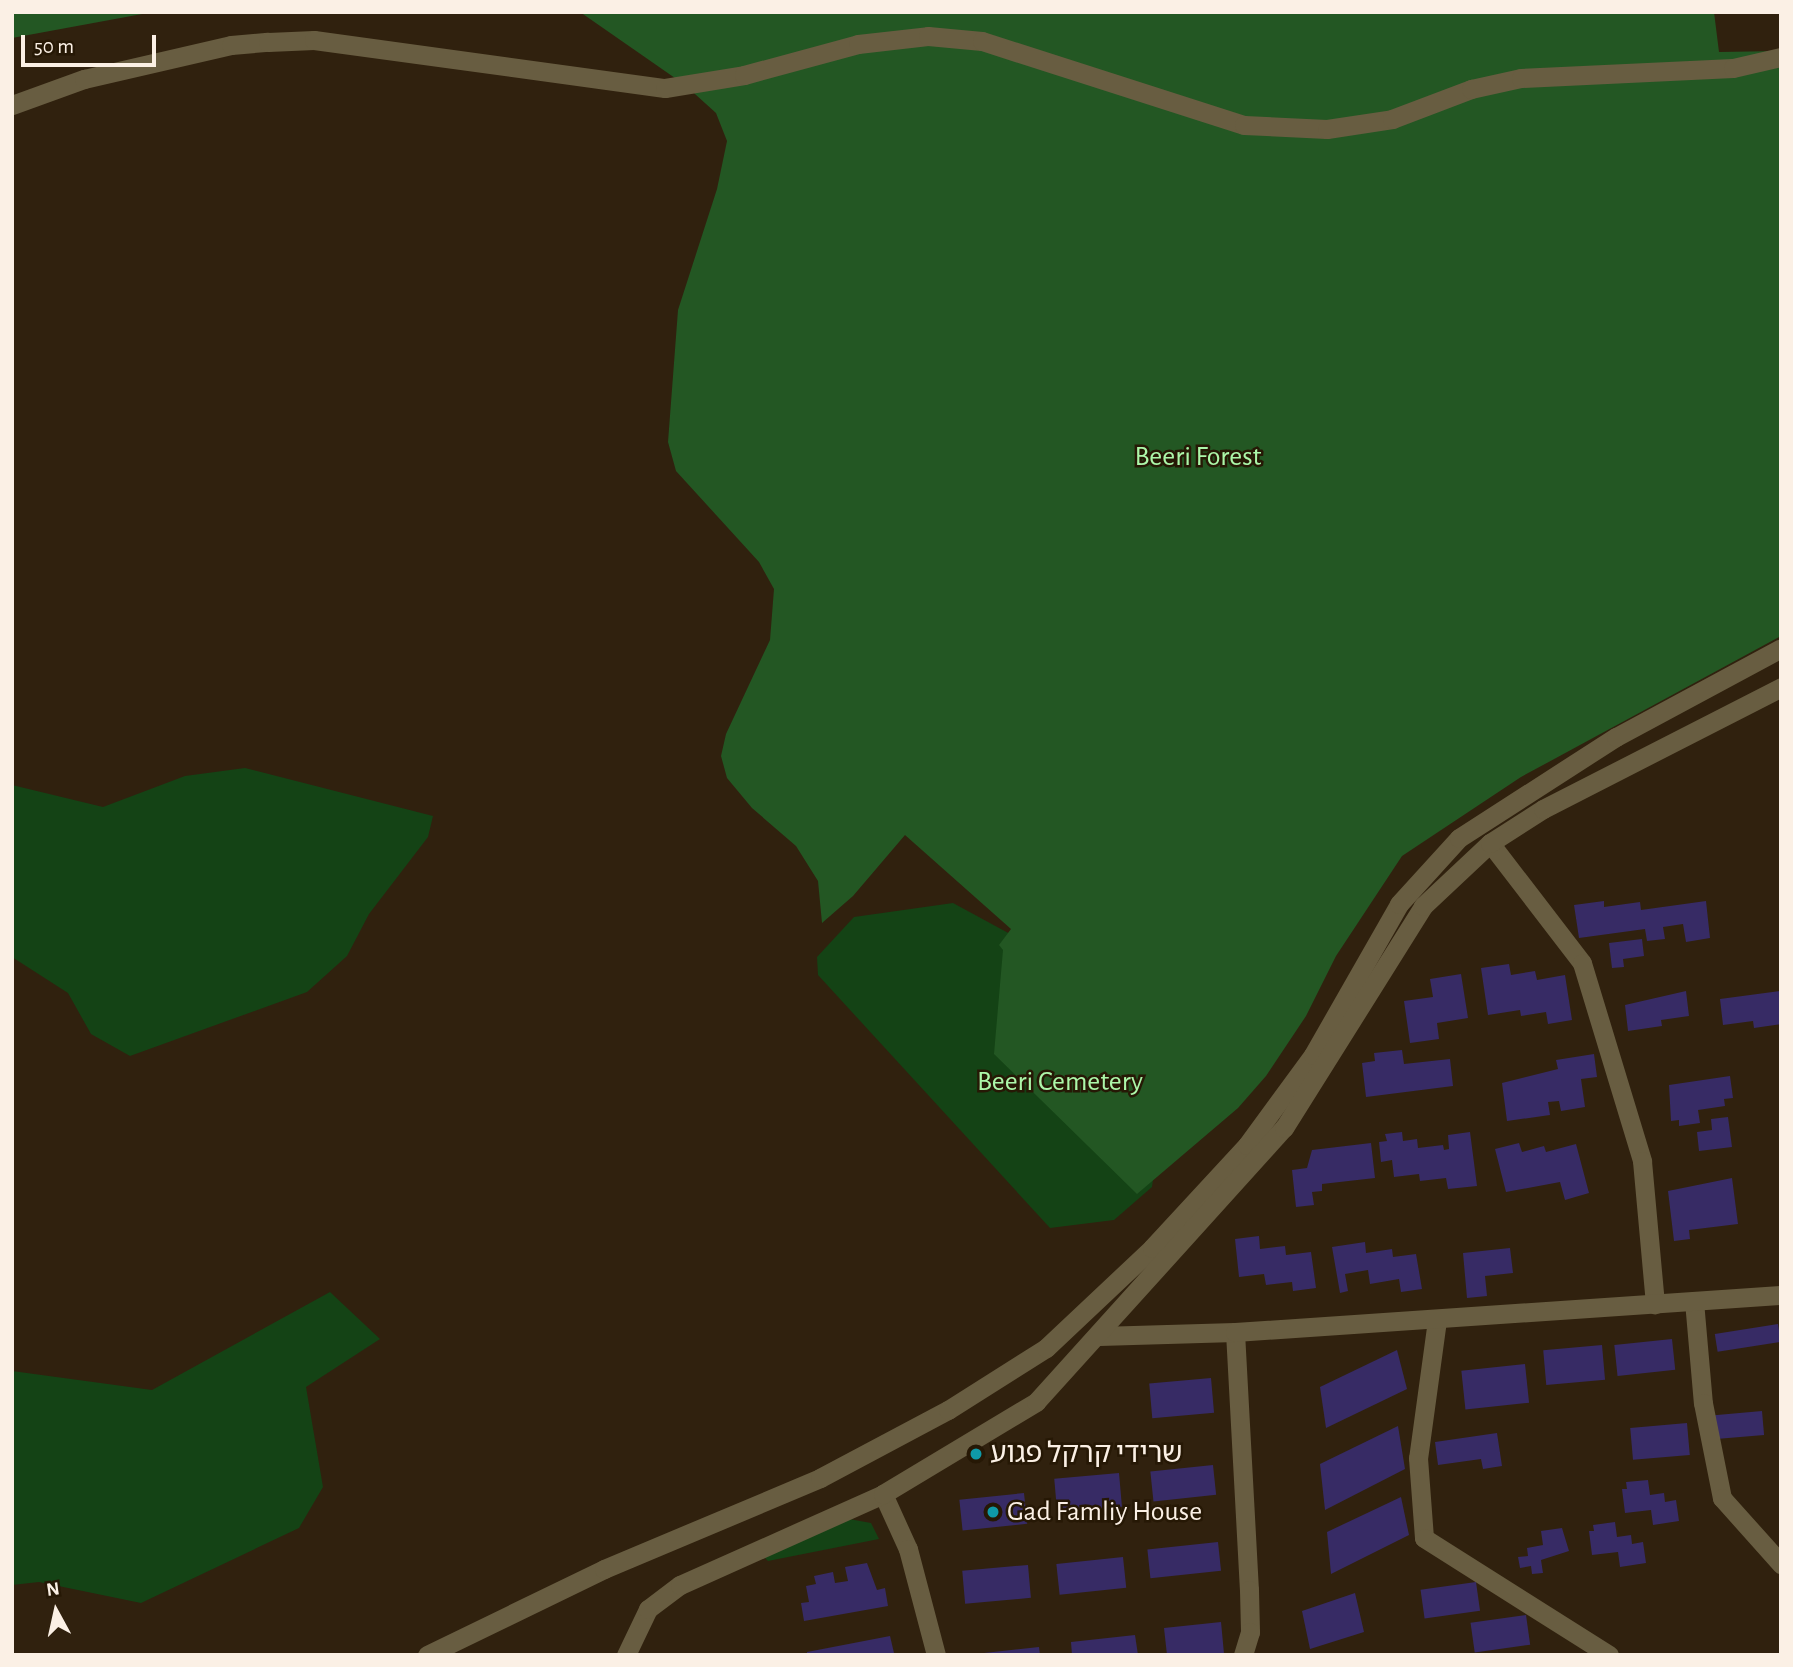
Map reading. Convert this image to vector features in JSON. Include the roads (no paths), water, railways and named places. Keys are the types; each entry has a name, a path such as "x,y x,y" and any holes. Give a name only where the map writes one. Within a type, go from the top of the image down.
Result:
{"street":[{"path":"12,105 84,79 232,46 268,42 327,41 666,88 744,75 858,44 928,36 982,41 1244,125 1327,129 1392,119 1471,89 1521,78 1733,68 1781,57"},
{"path":"427,1655 604,1569 820,1478 948,1410 1046,1348 1152,1248 1247,1145 1313,1055 1399,904 1459,838 1616,737 1781,648"},
{"path":"626,1655 649,1609 680,1585 883,1494 1036,1402 1099,1336 1284,1128 1423,906 1490,843 1583,787 1781,687"},
{"path":"1490,843 1582,963 1642,1161 1655,1304"},
{"path":"1099,1336 1235,1332 1437,1320 1781,1295"},
{"path":"1694,1301 1703,1403 1722,1498 1781,1564"},
{"path":"1437,1320 1418,1458 1424,1538 1609,1655"},
{"path":"1235,1332 1250,1632 1243,1655"},
{"path":"883,1494 908,1549 936,1655"}],"place":[{"name":"שרידי קרקל פגוע","path":"976,1454"},
{"name":"Gad Famliy House","path":"993,1512"}],"park label":[{"name":"Beeri Forest","path":"1198,457"},
{"name":"Beeri Cemetery","path":"1060,1082"}]}
